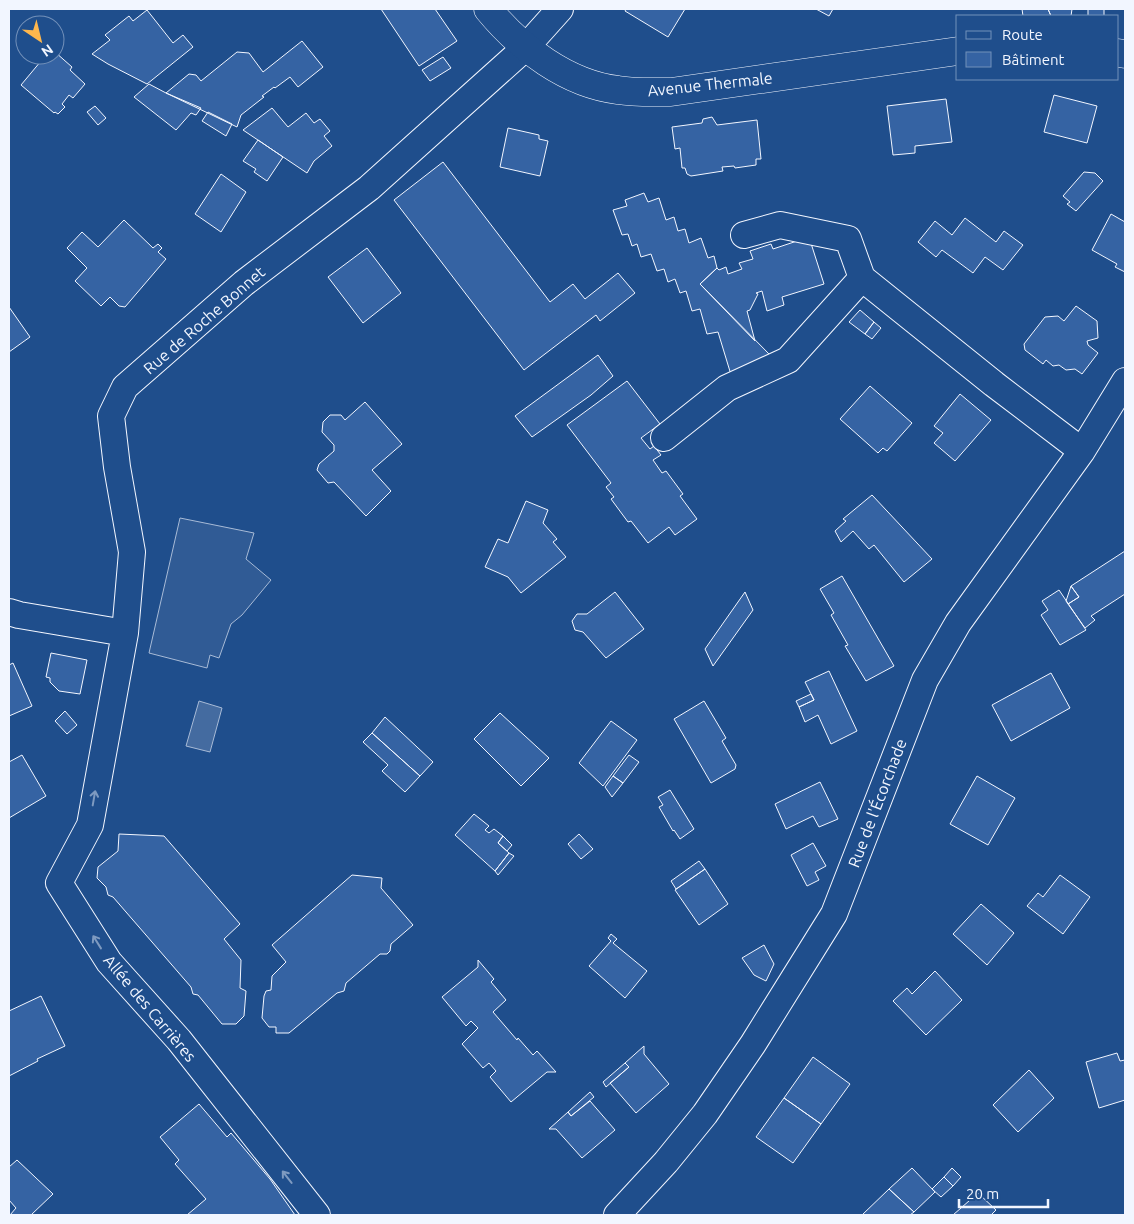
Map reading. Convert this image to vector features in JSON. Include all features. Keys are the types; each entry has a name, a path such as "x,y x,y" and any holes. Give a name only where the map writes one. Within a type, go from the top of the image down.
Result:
{"main road":[{"name":"Avenue Thermale","path":"488,9 526,47 562,72 589,84 616,90 646,93 671,92 956,51"}],"street":[{"name":"Rue de Roche Bonnet","path":"126,633 132,552 110,416 125,387 244,283 369,188 526,47 560,9"},
{"path":"744,235 780,225 848,239 862,278 994,384 1082,451"},
{"path":"664,438 727,388 788,360 862,278"},
{"name":"Rue de l'Écorchade","path":"617,1215 666,1162 705,1114 752,1044 834,914 925,680 958,623 1082,451 1125,381"},
{"path":"9,612 126,633"},
{"name":"Allée des Carrières","path":"126,633 90,824 59,883 109,962 179,1040 317,1215"}],"shaded area":[{"path":"180,518 254,533 246,559 271,580 242,615 231,624 219,658 210,655 207,668 149,653"},
{"path":"199,701 222,708 210,752 186,746"}],"building":[{"path":"381,9 435,9 457,41 419,66"},
{"path":"626,9 685,9 668,37 625,11"},
{"path":"816,9 833,9 829,16"},
{"path":"1022,9 1048,9 1051,15 1023,15"},
{"path":"1048,9 1072,9 1071,15 1051,15"},
{"path":"1088,9 1104,9 1104,15 1088,15"},
{"path":"147,10 173,43 183,35 193,47 147,84 92,54 110,40 105,35 129,16 133,21"},
{"path":"302,41 323,67 298,87 290,77 274,87 241,115 237,127 166,93 189,74 196,75 201,81 237,52 249,53 263,72"},
{"path":"443,57 451,68 430,81 422,70"},
{"path":"65,61 72,67 70,70 85,84 73,98 69,95 62,104 65,107 58,114 54,113 21,85 38,65 65,65"},
{"path":"149,84 201,108 196,115 191,113 176,130 134,97"},
{"path":"1054,95 1097,106 1087,143 1044,132"},
{"path":"946,99 952,142 915,146 915,153 893,155 887,106"},
{"path":"95,106 106,118 98,125 87,112"},
{"path":"272,108 288,127 306,113 314,123 320,119 330,131 324,136 332,146 314,161 307,173 243,130"},
{"path":"208,112 232,124 226,136 202,121"},
{"path":"712,117 717,125 757,120 761,159 756,159 756,165 735,168 734,166 722,167 723,171 691,176 687,174 685,168 682,168 680,148 675,149 672,127 702,123 703,119"},
{"path":"508,128 539,135 539,139 548,141 540,176 500,167"},
{"path":"258,140 283,157 267,181 254,172 256,169 243,161"},
{"path":"443,162 550,302 573,284 585,299 618,273 635,293 600,321 596,315 524,370 394,200"},
{"path":"1084,172 1095,173 1103,181 1076,211 1067,204 1070,202 1063,196"},
{"path":"221,174 246,192 221,232 195,214"},
{"path":"644,193 648,202 659,198 666,220 674,217 678,231 685,229 689,243 701,238 708,258 714,256 717,268 700,284 771,356 732,378 718,332 707,334 700,309 692,311 686,291 680,293 675,279 668,282 664,269 657,271 651,254 641,257 637,244 632,246 628,234 622,235 613,210 627,206 625,200"},
{"path":"1111,214 1125,222 1125,272 1115,267 1117,264 1092,250"},
{"path":"965,218 996,242 1004,231 1023,245 1003,270 985,257 973,273 942,250 936,257 918,242 935,221 952,235"},
{"path":"124,220 153,248 158,244 162,248 158,252 166,259 125,307 119,306 110,297 101,306 75,281 87,268 67,248 82,232 98,247"},
{"path":"809,237 824,284 782,297 784,305 767,311 762,291 756,293 758,294 750,310 747,311 755,341 700,284 717,268 719,270 726,267 728,274 742,269 739,263 753,259 750,251 771,244 773,249"},
{"path":"367,248 401,293 363,323 328,277"},
{"path":"1076,306 1097,321 1098,338 1087,341 1088,345 1098,353 1082,374 1075,369 1066,370 1059,365 1053,366 1046,360 1043,364 1025,350 1024,344 1045,317 1058,316 1064,321"},
{"path":"9,307 30,337 9,352"},
{"path":"860,310 874,322 865,334 849,322"},
{"path":"874,322 881,328 872,339 865,334"},
{"path":"598,355 613,376 591,395 532,437 515,416"},
{"path":"627,381 660,424 641,438 650,449 654,446 661,455 653,460 662,473 666,471 683,494 680,496 697,519 675,535 669,527 648,543 631,521 628,522 611,499 614,497 606,487 611,483 567,425"},
{"path":"870,386 912,423 887,451 883,448 878,453 840,419"},
{"path":"960,394 991,420 955,461 934,443 943,433 934,426"},
{"path":"365,402 402,444 372,470 391,491 366,516 334,482 328,483 317,470 319,464 334,451 334,445 322,432 323,422 330,415 341,415 345,420"},
{"path":"872,495 932,559 904,582 874,545 869,549 853,531 841,542 835,531 846,521 843,519"},
{"path":"526,501 548,510 543,523 557,539 553,542 566,557 521,593 508,577 485,567 498,539 508,543"},
{"path":"1125,551 1125,594 1091,616 1095,620 1085,628 1068,604 1079,597 1071,586"},
{"path":"842,576 894,666 866,681 845,646 848,645 831,615 834,613 820,589"},
{"path":"1071,586 1079,597 1068,604 1066,601"},
{"path":"1059,590 1086,630 1060,645 1041,615 1048,610 1042,601"},
{"path":"615,592 644,629 606,658 583,632 575,630 572,621 577,614 587,614"},
{"path":"745,592 753,610 713,666 705,649"},
{"path":"51,653 87,660 80,694 59,691 50,682 50,678 46,677"},
{"path":"13,663 32,706 9,716 9,665"},
{"path":"829,671 857,731 831,744 818,715 805,722 799,707 814,700 805,682"},
{"path":"1051,673 1070,708 1011,741 992,705"},
{"path":"811,694 814,700 799,707 796,701"},
{"path":"704,701 726,738 722,741 736,765 735,769 711,783 674,719"},
{"path":"65,711 77,725 67,734 55,721"},
{"path":"500,713 549,758 521,786 474,739"},
{"path":"385,717 433,762 420,776 372,733"},
{"path":"611,721 637,740 603,786 579,763"},
{"path":"372,733 420,776 405,792 382,771 388,765 363,742"},
{"path":"22,755 46,796 9,818 9,762"},
{"path":"629,755 639,762 623,783 613,776"},
{"path":"613,776 623,783 612,797 605,787"},
{"path":"977,776 1015,798 988,845 950,824"},
{"path":"820,782 838,819 819,827 813,816 786,829 775,804"},
{"path":"670,790 694,829 680,839 659,807 663,805 658,797"},
{"path":"474,814 489,826 485,830 489,833 494,829 503,836 498,843 509,853 495,871 455,835"},
{"path":"119,834 164,836 240,924 224,939 241,960 240,988 246,991 244,1016 236,1024 222,1024 198,995 193,994 191,987 113,897 108,895 106,887 97,878 98,867 118,851"},
{"path":"579,834 593,849 581,859 568,844"},
{"path":"503,836 512,845 507,851 498,843"},
{"path":"813,843 826,866 815,872 819,880 807,886 791,855"},
{"path":"509,853 514,856 498,875 495,871"},
{"path":"699,861 705,869 676,889 671,881"},
{"path":"705,869 728,904 699,925 675,890"},
{"path":"352,875 382,878 381,888 413,925 391,944 390,951 387,954 380,954 346,983 344,991 337,993 289,1033 276,1033 276,1027 269,1027 262,1018 264,996 266,991 271,990 272,976 286,962 272,945"},
{"path":"1060,875 1090,897 1063,934 1027,906 1038,893 1043,897"},
{"path":"981,904 1014,933 987,965 953,934"},
{"path":"611,934 617,939 613,943 647,971 625,998 589,966 611,941 608,938"},
{"path":"764,945 774,964 766,981 754,975 742,958"},
{"path":"478,960 494,979 491,982 506,1000 493,1012 517,1040 518,1038 533,1055 537,1051 556,1072 547,1072 511,1102 490,1077 496,1071 489,1063 483,1068 462,1044 478,1028 471,1021 466,1026 442,997 478,967"},
{"path":"935,971 962,1000 926,1035 893,1001 907,988 912,994"},
{"path":"41,996 65,1046 37,1059 38,1061 9,1076 9,1011"},
{"path":"644,1046 644,1054 669,1084 636,1113 610,1083 629,1067 625,1063"},
{"path":"1117,1053 1120,1061 1125,1060 1125,1100 1099,1108 1086,1062"},
{"path":"813,1057 850,1084 821,1124 784,1098"},
{"path":"625,1063 629,1067 606,1087 603,1082"},
{"path":"1029,1070 1054,1098 1018,1132 993,1105"},
{"path":"590,1092 594,1097 571,1116 568,1112"},
{"path":"784,1098 821,1124 793,1163 756,1137"},
{"path":"590,1101 615,1130 582,1158 556,1129 549,1129 568,1112 571,1116"},
{"path":"199,1104 227,1137 231,1133 270,1179 295,1215 187,1215 206,1199 175,1164 179,1160 160,1137"},
{"path":"17,1160 53,1194 31,1215 10,1215 16,1208 9,1200 9,1167"},
{"path":"912,1168 935,1192 914,1212 889,1189"},
{"path":"952,1168 961,1177 953,1186 944,1177"},
{"path":"944,1177 953,1186 941,1197 932,1189"},
{"path":"889,1189 914,1212 910,1215 862,1215"},
{"path":"978,1193 996,1210 991,1215 953,1215"}]}
